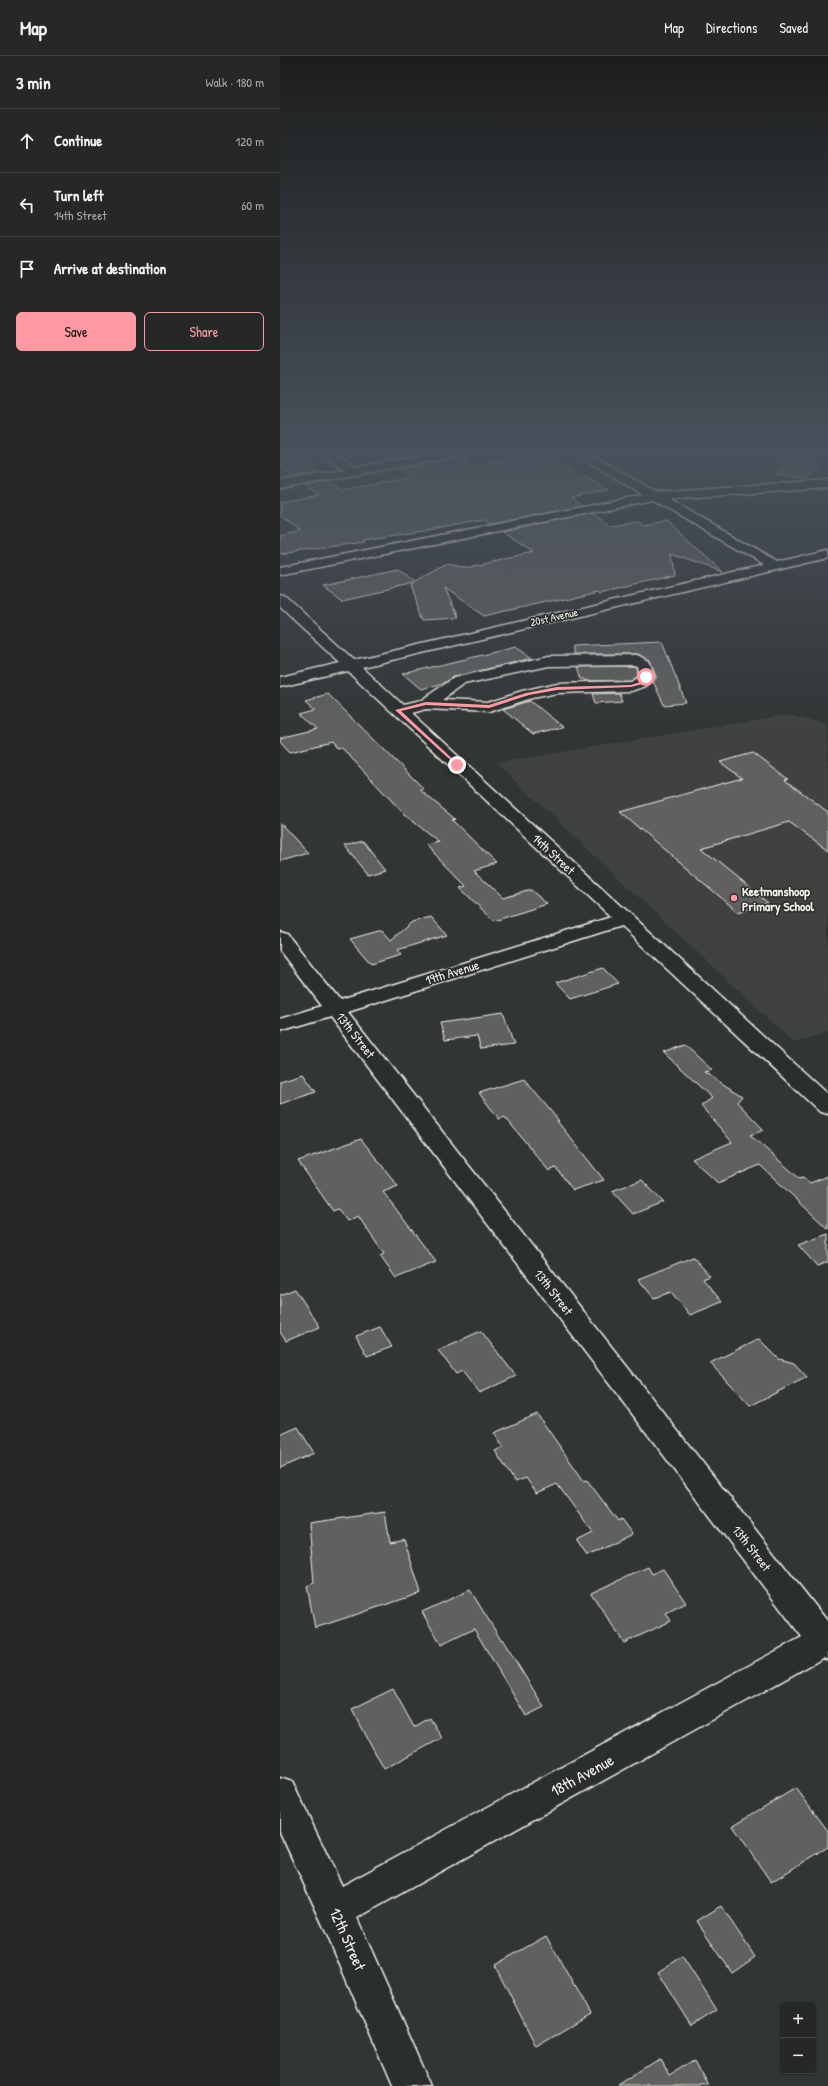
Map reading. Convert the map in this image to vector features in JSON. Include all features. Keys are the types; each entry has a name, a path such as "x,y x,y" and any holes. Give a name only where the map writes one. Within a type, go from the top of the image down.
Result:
{"street":[{"path":"280,571 411,545"},
{"path":"738,545 775,566"},
{"name":"20st Avenue","path":"280,682 828,554"},
{"name":"14th Street","path":"280,600 348,665 828,1107"},
{"path":"398,710 426,704 489,707 528,694 557,688 631,686 641,683 646,677 644,664 637,660 549,662 459,681 426,704"},
{"name":"19th Avenue","path":"280,1026 624,919"},
{"name":"13th Street","path":"280,938 827,1642"},
{"name":"18th Avenue","path":"335,1910 827,1642"},
{"name":"12th Street","path":"280,1794 335,1910 412,2086"}],"shaded area":[{"name":"Keetmanshoop Primary School","path":"790,714 828,725 828,1032 794,1043 496,763"}],"building":[{"path":"280,545 345,545 280,554"},
{"path":"521,545 693,545 723,572 672,554 675,575 602,592 600,590 484,616 443,588 456,618 424,620 410,586 414,583 342,599 323,585 398,569 415,582 447,564 465,568 534,553"},
{"path":"662,642 686,703 664,705 653,681 656,676 650,660 638,654 574,654 572,646"},
{"path":"516,647 532,658 454,677 444,683 421,689 403,674"},
{"path":"578,667 636,667 637,675 630,680 587,681 586,679 582,679"},
{"path":"619,693 622,701 596,703 593,694"},
{"path":"328,694 424,789 420,790 455,819 452,820 497,864 474,871 503,898 531,890 547,904 494,921 460,888 466,886 426,845 439,842 404,814 342,748 337,749 331,742 290,752 280,741 280,738 318,729 301,713 316,709 306,700"},
{"path":"530,701 562,727 533,734 503,709"},
{"path":"753,753 788,779 785,780 828,812 828,850 789,822 701,848 768,903 738,912 620,812 742,778 720,762"},
{"path":"280,823 308,853 280,861"},
{"path":"363,841 385,869 368,874 345,846"},
{"path":"431,917 447,935 397,950 401,955 371,964 350,939 382,930 391,940 412,922"},
{"path":"603,968 618,984 570,999 555,983"},
{"path":"503,1014 514,1045 481,1049 477,1036 445,1040 440,1023"},
{"path":"685,1045 712,1070 704,1072 742,1096 737,1102 764,1130 750,1135 799,1178 803,1177 810,1183 828,1176 828,1229 760,1165 718,1183 692,1159 732,1142 701,1106 712,1098 664,1053"},
{"path":"303,1074 316,1092 280,1104 280,1081"},
{"path":"524,1079 559,1121 557,1121 604,1180 573,1190 556,1168 549,1171 505,1117 499,1119 479,1093"},
{"path":"361,1139 398,1186 383,1192 436,1262 396,1278 380,1256 384,1254 358,1216 347,1221 338,1209 333,1211 298,1161"},
{"path":"642,1180 663,1202 633,1214 612,1191"},
{"path":"828,1234 828,1262 817,1266 798,1245"},
{"path":"693,1257 710,1276 703,1279 722,1302 690,1315 671,1292 654,1298 638,1279"},
{"path":"295,1289 320,1327 286,1341 280,1332 280,1295"},
{"path":"380,1327 392,1347 367,1356 356,1336"},
{"path":"481,1331 516,1376 479,1393 462,1371 456,1374 438,1350"},
{"path":"759,1339 779,1359 794,1363 807,1377 750,1406 710,1363"},
{"path":"537,1414 584,1481 587,1480 618,1521 621,1519 632,1534 587,1556 577,1541 593,1533 557,1484 537,1493 526,1478 515,1482 495,1451 503,1447 494,1433"},
{"path":"298,1427 314,1453 280,1468 280,1435"},
{"path":"385,1512 390,1542 404,1539 421,1593 315,1628 307,1586 314,1583 309,1523"},
{"path":"648,1567 652,1574 663,1569 686,1603 666,1613 671,1621 624,1643 591,1593"},
{"path":"470,1590 544,1707 526,1716 474,1629 441,1645 422,1612"},
{"path":"393,1689 414,1727 430,1718 442,1738 384,1769 352,1709"},
{"path":"796,1788 828,1831 828,1847 771,1882 732,1826"},
{"path":"721,1906 755,1957 732,1973 697,1921"},
{"path":"546,1936 590,2014 536,2046 495,1965"},
{"path":"682,1956 717,2010 692,2026 658,1972"},
{"path":"660,2059 670,2076 695,2060 709,2086 618,2086"}],"place":[{"name":"Keetmanshoop Primary School","path":"734,898"}],"route":[{"path":"457,765 398,710 426,704 489,707 506,700 557,688 631,686 641,683 646,677"}]}
